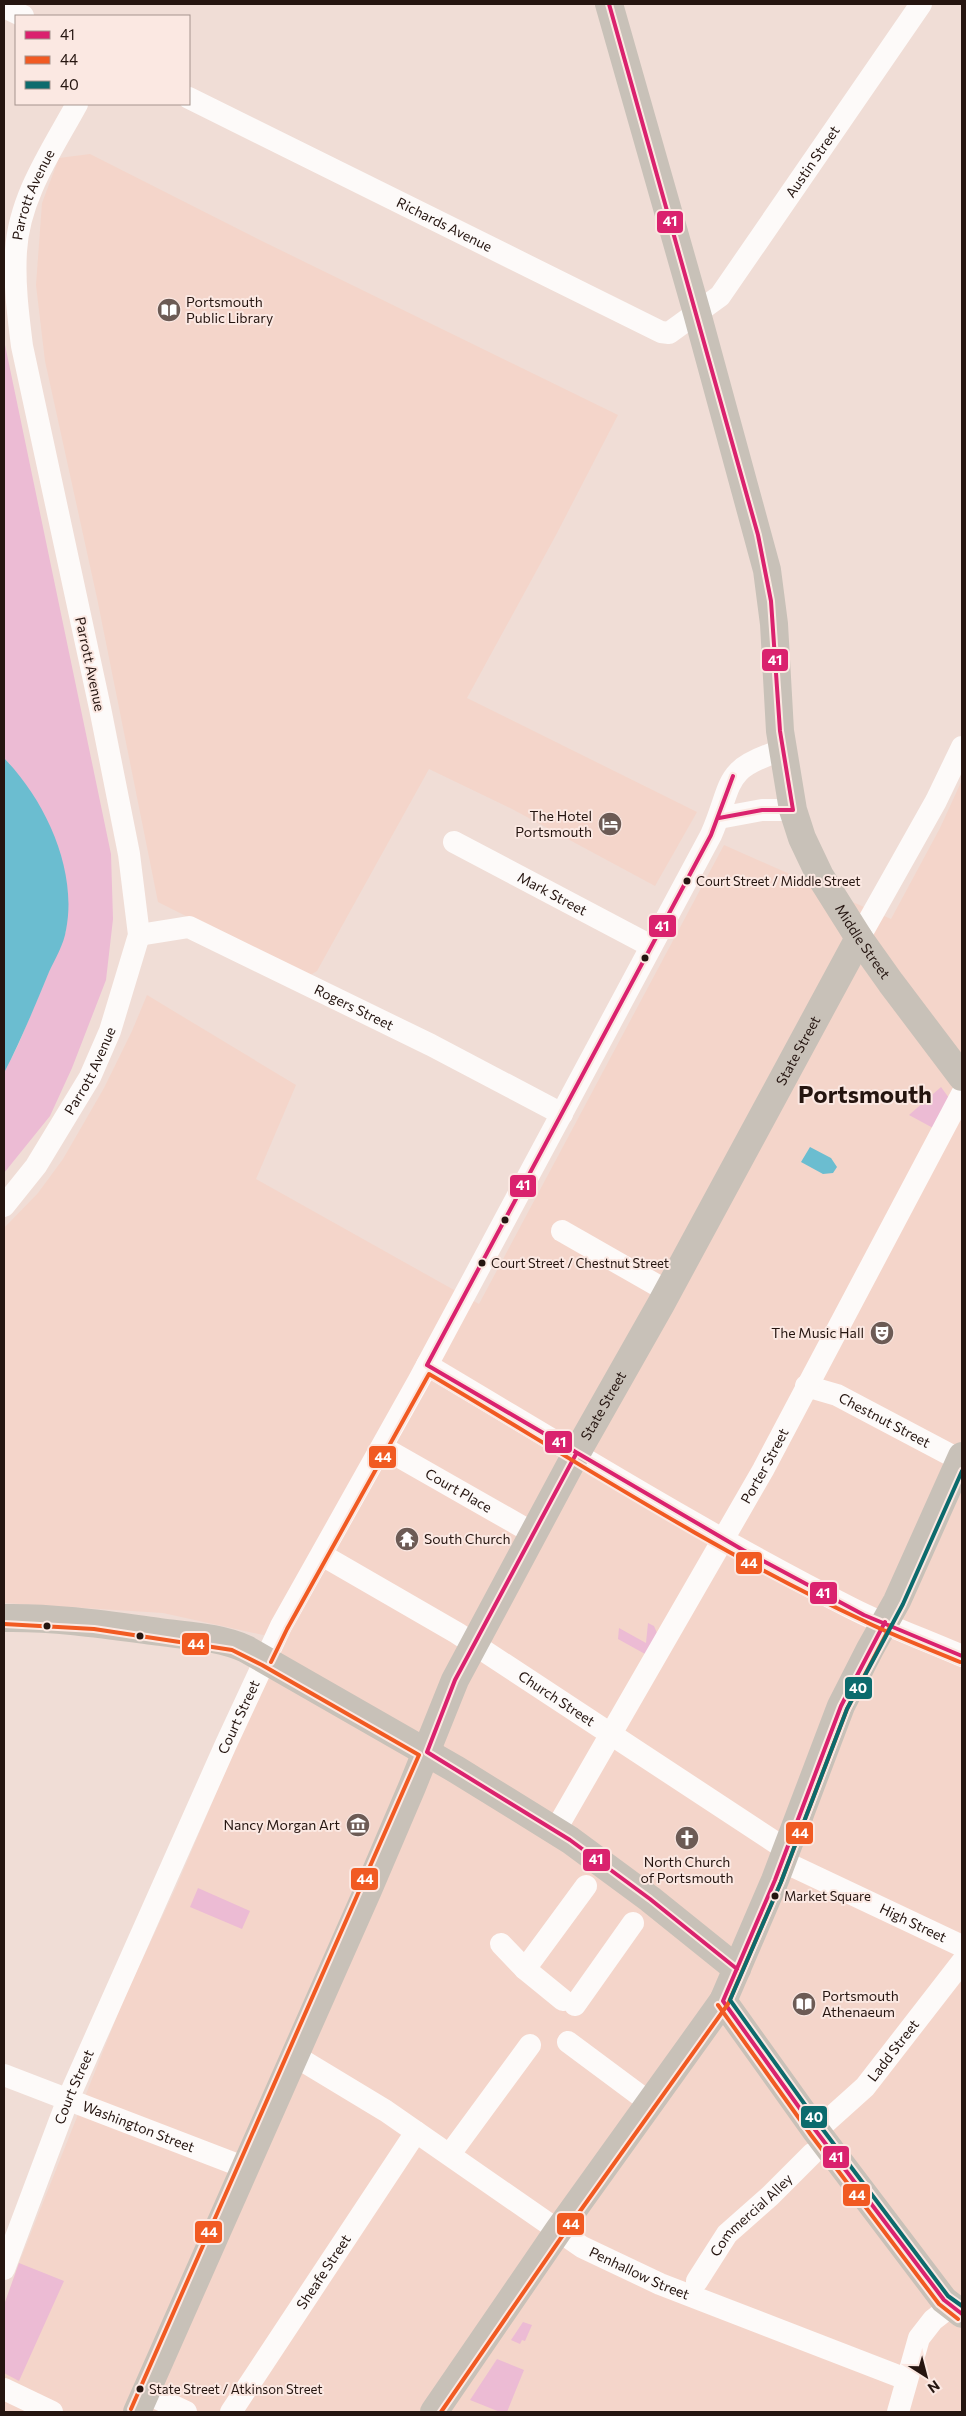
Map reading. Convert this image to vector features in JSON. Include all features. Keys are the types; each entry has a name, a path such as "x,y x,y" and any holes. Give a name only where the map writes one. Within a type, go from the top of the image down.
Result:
{"main road":[{"name":"Middle Street","path":"608,4 697,313 767,570 774,624 777,693 783,750 793,810 802,838 820,876 859,938 962,1078"},
{"name":"State Street","path":"142,2402 295,2056 426,1752 455,1680 576,1454 668,1291 859,938"},
{"path":"821,1008 851,978 865,973 877,974 891,983"},
{"path":"434,2412 558,2231 723,2002 784,1856 841,1706 897,1601 961,1458"},
{"path":"4,1618 95,1623 220,1640 234,1644 265,1659 426,1752 555,1831 626,1881 737,1968"},
{"path":"723,2002 814,2142 957,2310"}],"street":[{"name":"Austin Street","path":"697,313 720,296 921,4"},
{"path":"4,7 21,15"},
{"name":"Richards Avenue","path":"190,98 661,332 670,334 697,313"},
{"name":"Parrott Avenue","path":"4,1206 36,1166 90,1077 110,1031 138,935 129,854 100,708 22,346 16,289 16,249 22,217 33,186 76,105"},
{"name":"State Street","path":"859,938 936,801 962,747"},
{"name":"Court Street","path":"4,2269 68,2098 281,1626 382,1447 562,1114 719,818 734,774 756,759 783,750"},
{"path":"719,818 762,810 793,810"},
{"name":"Mark Street","path":"454,842 651,946"},
{"name":"Rogers Street","path":"138,935 189,927 431,1045 562,1114"},
{"name":"Porter Street","path":"555,1831 724,1539 962,1094"},
{"path":"562,1232 668,1291"},
{"path":"427,1365 644,1496 853,1609 962,1656"},
{"name":"Chestnut Street","path":"806,1386 837,1395 961,1458"},
{"name":"Court Place","path":"382,1447 533,1533"},
{"name":"Church Street","path":"322,1555 474,1645 784,1856"},
{"name":"High Street","path":"784,1856 962,1946"},
{"path":"524,1969 586,1886"},
{"path":"501,1944 524,1969 569,2002 633,1923"},
{"name":"Ladd Street","path":"814,2142 865,2087 962,1962"},
{"path":"568,2042 650,2103"},
{"path":"450,2154 530,2045"},
{"name":"Penhallow Street","path":"295,2056 386,2111 582,2247 660,2284 906,2379"},
{"name":"Washington Street","path":"4,2075 246,2168"},
{"name":"Sheafe Street","path":"231,2412 416,2132"},
{"name":"Commercial Alley","path":"697,2281 726,2234 770,2196 814,2142"},
{"path":"898,2412 919,2338 933,2320 957,2310"},
{"path":"4,2389 52,2412"},
{"path":"142,2402 186,2412"}],"shaded area":[{"path":"90,154 266,243 618,415 556,535 467,698 697,812 655,886 512,809 429,769 317,971 307,977 158,902 97,598 45,361 36,285 42,203 59,158"},
{"path":"4,340 111,854 113,919 106,980 72,1068 50,1116 4,1173 4,1073 18,1045 66,931 10,764 4,758"},
{"path":"962,780 962,2412 4,2412 4,2305 19,2263 123,2001 177,1885 256,1700 286,1640 163,1613 4,1603 4,1228 38,1193 63,1159 104,1088 147,995 296,1085 256,1179 479,1304 724,845 891,919 940,828"},
{"path":"941,1087 949,1098 933,1128 909,1115"},
{"path":"648,1623 654,1626 657,1633 645,1654 618,1639 619,1628 646,1643"},
{"path":"198,1888 250,1911 242,1929 190,1907"},
{"path":"19,2263 64,2281 19,2381 4,2373 4,2305"},
{"path":"523,2322 532,2325 525,2341 522,2340 520,2344 511,2340"},
{"path":"497,2359 524,2370 507,2412 500,2412 470,2400"}],"water":[{"path":"4,758 33,794 55,837 67,884 68,907 66,930 61,946 4,1073"},
{"path":"810,1147 831,1158 837,1167 833,1173 823,1174 801,1162"}],"transit line":[{"name":"41","path":"609,4 758,535 771,601 780,731 793,810 762,810 719,818"},
{"name":"41","path":"427,1365 711,835 733,776"},
{"name":"41","path":"427,1365 743,1550 864,1615 962,1656"},
{"name":"44","path":"271,1662 287,1629 429,1374 697,1534 751,1564 874,1626 960,1662"},
{"name":"41","path":"576,1454 455,1680 427,1752 570,1840 650,1899 737,1969"},
{"name":"40","path":"962,1471 903,1604 847,1709 781,1882 730,2000 821,2127 948,2296 962,2306"},
{"name":"41","path":"885,1622 841,1706 775,1880 723,2001 816,2131 944,2300 962,2314"},
{"name":"44","path":"4,1624 94,1629 232,1650 262,1665 419,1755 131,2409"},
{"name":"44","path":"441,2412 563,2235 728,2004 781,1882 847,1709 891,1625"},
{"name":"44","path":"718,2005 811,2135 939,2304 958,2319"}],"place":[{"name":"Portsmouth Public Library","path":"169,310"},
{"name":"The Hotel Portsmouth","path":"610,824"},
{"name":"Court Street / Middle Street","path":"687,881"},
{"name":"Court Street / Chestnut Street","path":"482,1263"},
{"name":"The Music Hall","path":"882,1333"},
{"name":"South Church","path":"407,1539"},
{"name":"Nancy Morgan Art","path":"358,1825"},
{"name":"North Church of Portsmouth","path":"687,1838"},
{"name":"Market Square","path":"775,1896"},
{"name":"Portsmouth Athenaeum","path":"804,2004"},
{"name":"State Street / Atkinson Street","path":"140,2389"}],"district":[{"name":"Portsmouth","path":"865,1095"}]}
